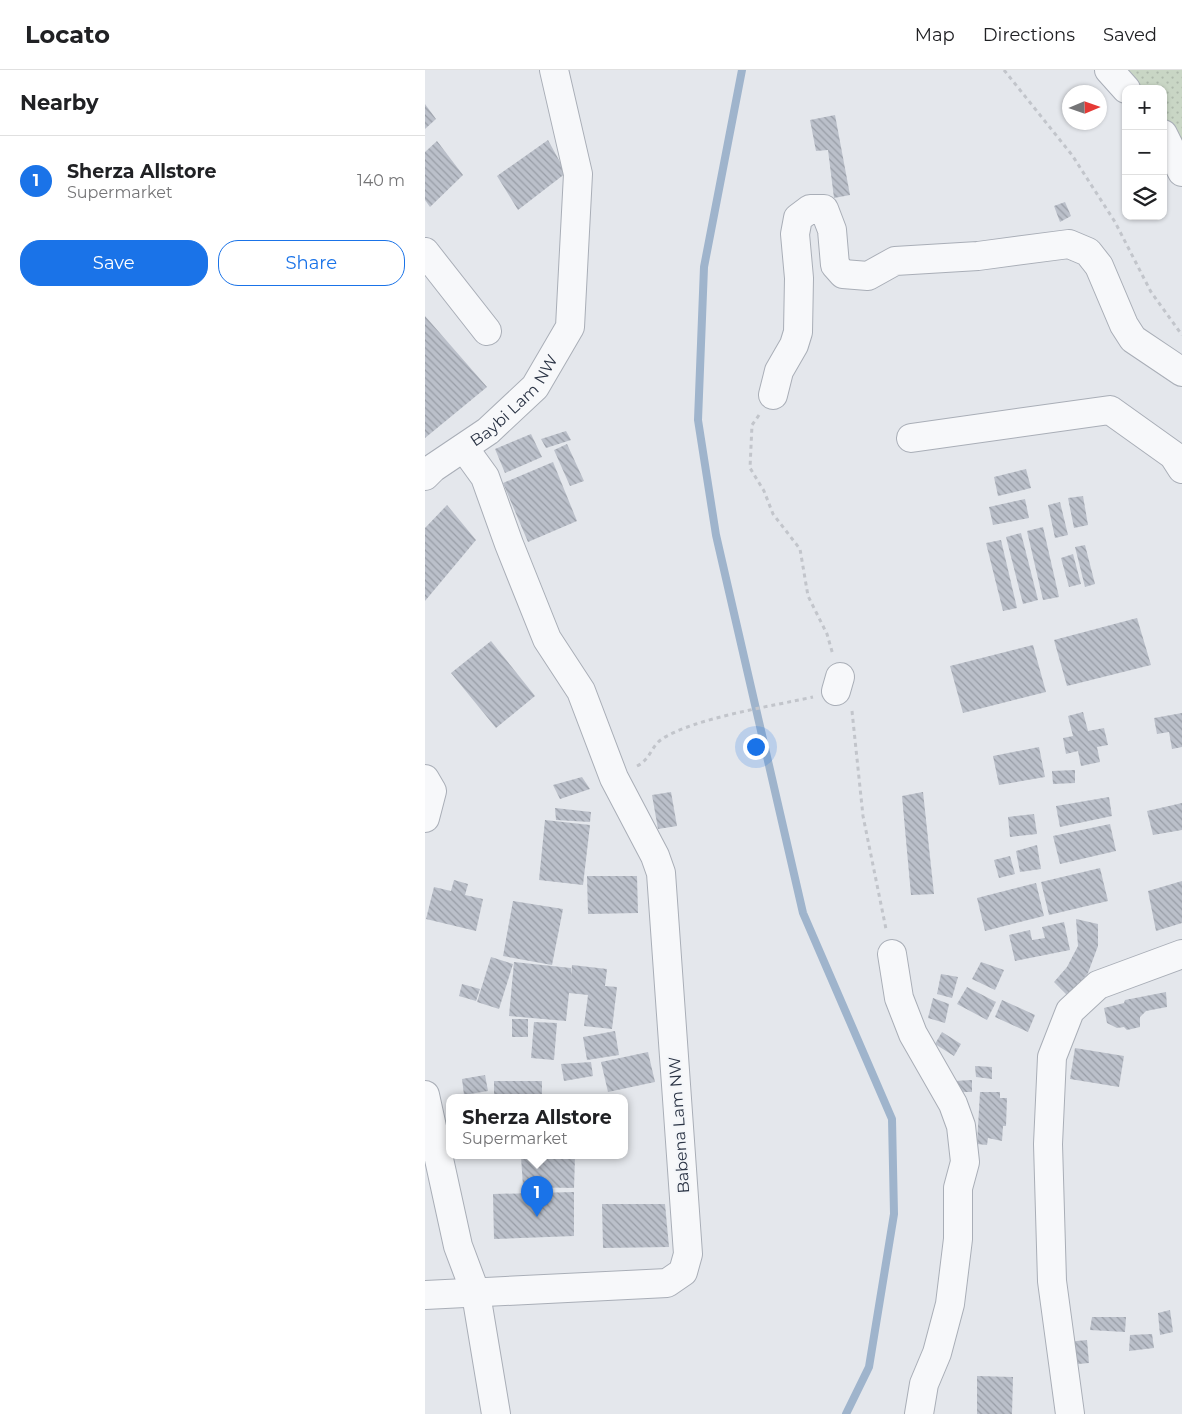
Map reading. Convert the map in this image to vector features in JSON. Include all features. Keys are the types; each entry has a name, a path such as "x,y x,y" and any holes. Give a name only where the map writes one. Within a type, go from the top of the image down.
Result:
{"street":[{"name":"Baybi Lam NW","path":"554,70 578,174 570,327 535,387 488,431 464,448 485,477 509,544 547,639 581,691 611,769"},
{"path":"1109,70 1122,85"},
{"path":"1167,142 1182,172"},
{"path":"773,395 779,371 794,345 798,332 799,278 795,234 798,218 810,210 824,209 832,230 835,265 843,274 868,276 895,262 978,256 1069,244 1088,252 1099,266 1124,325 1133,339 1182,372"},
{"path":"425,252 487,332"},
{"path":"911,438 1110,410 1173,455 1182,470"},
{"path":"425,476 433,468 464,448"},
{"name":"Babena Lam NW","path":"425,1295 476,1294 667,1283 683,1272 688,1254 661,873 655,856 611,769"},
{"path":"425,778 432,791 425,818"},
{"path":"892,954 899,998 913,1034 953,1104 961,1126 965,1162 959,1188 958,1239 950,1304 937,1353 924,1384 919,1414"},
{"path":"1070,1414 1052,1280 1048,1144 1052,1057 1071,1011 1098,985 1182,954"},
{"path":"425,1095 458,1246 476,1294 495,1414"}],"path":[{"path":"1004,70 1072,155 1115,222 1151,292 1182,335"},
{"path":"773,395 751,425 750,468 779,524 800,549 808,596 827,634 838,684 852,703 863,816 892,954"},
{"path":"611,769 645,762 660,740 684,729 838,684"}],"green space":[{"path":"1114,70 1182,70 1182,144 1167,127 1167,85 1127,85"}],"building":[{"path":"425,104 436,119 425,129"},
{"path":"835,115 850,195 834,198 828,150 816,151 810,120"},
{"path":"548,140 566,173 518,210 497,176"},
{"path":"437,141 463,175 430,207 425,200 425,152"},
{"path":"1065,202 1071,216 1060,222 1054,206"},
{"path":"425,316 487,387 425,438"},
{"path":"566,431 571,440 546,448 541,439"},
{"path":"531,434 542,457 505,473 495,449"},
{"path":"567,444 584,481 570,486 554,450"},
{"path":"553,462 577,521 528,542 503,483"},
{"path":"1026,469 1031,488 998,496 994,477"},
{"path":"1083,496 1088,525 1074,528 1068,498"},
{"path":"1025,499 1029,518 993,525 989,507"},
{"path":"1060,502 1068,535 1055,538 1048,505"},
{"path":"447,505 476,540 425,601 425,528"},
{"path":"1043,527 1059,597 1043,600 1027,531"},
{"path":"1021,533 1038,600 1023,604 1006,537"},
{"path":"1001,540 1017,608 1003,611 986,543"},
{"path":"1085,545 1095,584 1085,587 1075,547"},
{"path":"1073,554 1081,584 1069,587 1061,558"},
{"path":"1137,618 1151,665 1067,686 1054,640"},
{"path":"491,641 535,696 496,728 451,673"},
{"path":"1033,645 1046,692 963,713 950,666"},
{"path":"1083,712 1088,731 1104,728 1108,745 1097,747 1100,762 1081,766 1078,751 1066,754 1063,738 1073,736 1068,716"},
{"path":"1182,713 1182,747 1172,749 1169,732 1157,734 1154,718"},
{"path":"1039,747 1045,777 999,785 993,756"},
{"path":"1075,770 1075,783 1053,784 1052,771"},
{"path":"582,777 590,789 560,799 553,785"},
{"path":"671,792 677,826 658,829 652,795"},
{"path":"923,792 934,894 911,895 902,796"},
{"path":"1109,797 1112,816 1060,827 1056,806"},
{"path":"1182,803 1182,830 1153,835 1147,811"},
{"path":"555,808 591,812 590,822 556,820"},
{"path":"1034,814 1037,834 1010,837 1008,817"},
{"path":"545,820 590,825 583,885 539,880"},
{"path":"1110,824 1116,851 1060,864 1053,836"},
{"path":"1037,845 1041,869 1020,872 1016,851"},
{"path":"1010,856 1015,874 999,878 994,860"},
{"path":"1100,868 1108,901 1049,915 1041,882"},
{"path":"587,876 637,876 638,913 588,914"},
{"path":"454,880 468,884 465,895 483,899 476,931 426,919 434,887 451,891"},
{"path":"1182,881 1182,923 1156,931 1148,891"},
{"path":"1036,883 1044,916 985,931 977,898"},
{"path":"513,901 563,909 552,965 503,956"},
{"path":"1076,919 1098,924 1098,946 1088,973 1068,996 1054,982 1067,967 1078,946"},
{"path":"1064,922 1070,950 1015,961 1009,935 1030,930 1032,940 1045,938 1042,927"},
{"path":"491,957 513,964 499,1009 477,1002"},
{"path":"514,962 571,968 571,976 572,965 607,969 605,986 617,987 612,1029 584,1026 588,995 569,993 566,1021 509,1016"},
{"path":"981,962 1004,970 995,990 972,979"},
{"path":"941,974 958,977 952,998 937,994"},
{"path":"462,984 480,989 476,1001 459,996"},
{"path":"967,987 996,1002 987,1020 957,1004"},
{"path":"1166,992 1167,1007 1146,1011 1140,1017 1140,1027 1127,1030 1124,1027 1117,1028 1107,1023 1104,1008 1124,1003 1125,1000"},
{"path":"933,998 949,1004 945,1023 928,1018"},
{"path":"1002,1000 1035,1015 1028,1032 995,1017"},
{"path":"512,1019 528,1019 528,1037 512,1037"},
{"path":"534,1022 557,1023 554,1060 531,1058"},
{"path":"615,1031 619,1055 587,1060 583,1037"},
{"path":"942,1032 961,1044 954,1056 935,1044"},
{"path":"1075,1048 1124,1056 1119,1087 1070,1079"},
{"path":"648,1052 655,1082 608,1092 601,1062"},
{"path":"591,1062 593,1076 564,1081 561,1064"},
{"path":"975,1066 992,1067 992,1079 976,1077"},
{"path":"485,1075 488,1091 464,1094 462,1079"},
{"path":"972,1080 972,1092 954,1092 954,1081"},
{"path":"494,1081 542,1081 542,1094 494,1094"},
{"path":"980,1092 1000,1092 1000,1098 1007,1098 1006,1126 1003,1126 1002,1141 988,1138 987,1145 977,1144"},
{"path":"521,1159 575,1159 574,1188 523,1187"},
{"path":"574,1192 574,1236 494,1239 493,1194"},
{"path":"602,1204 665,1204 669,1247 603,1248"},
{"path":"1170,1310 1173,1332 1160,1335 1158,1313"},
{"path":"1092,1317 1126,1317 1125,1332 1090,1330"},
{"path":"1152,1334 1154,1348 1129,1351 1130,1335"},
{"path":"1087,1340 1089,1363 1067,1365 1066,1342"},
{"path":"977,1376 1013,1377 1012,1414 977,1414"}],"waterway":[{"path":"742,70 704,267 698,420 716,535 803,913 892,1119 894,1214 869,1367 846,1414"}],"place":[{"name":"Sherza Allstore","path":"537,1217"}]}
